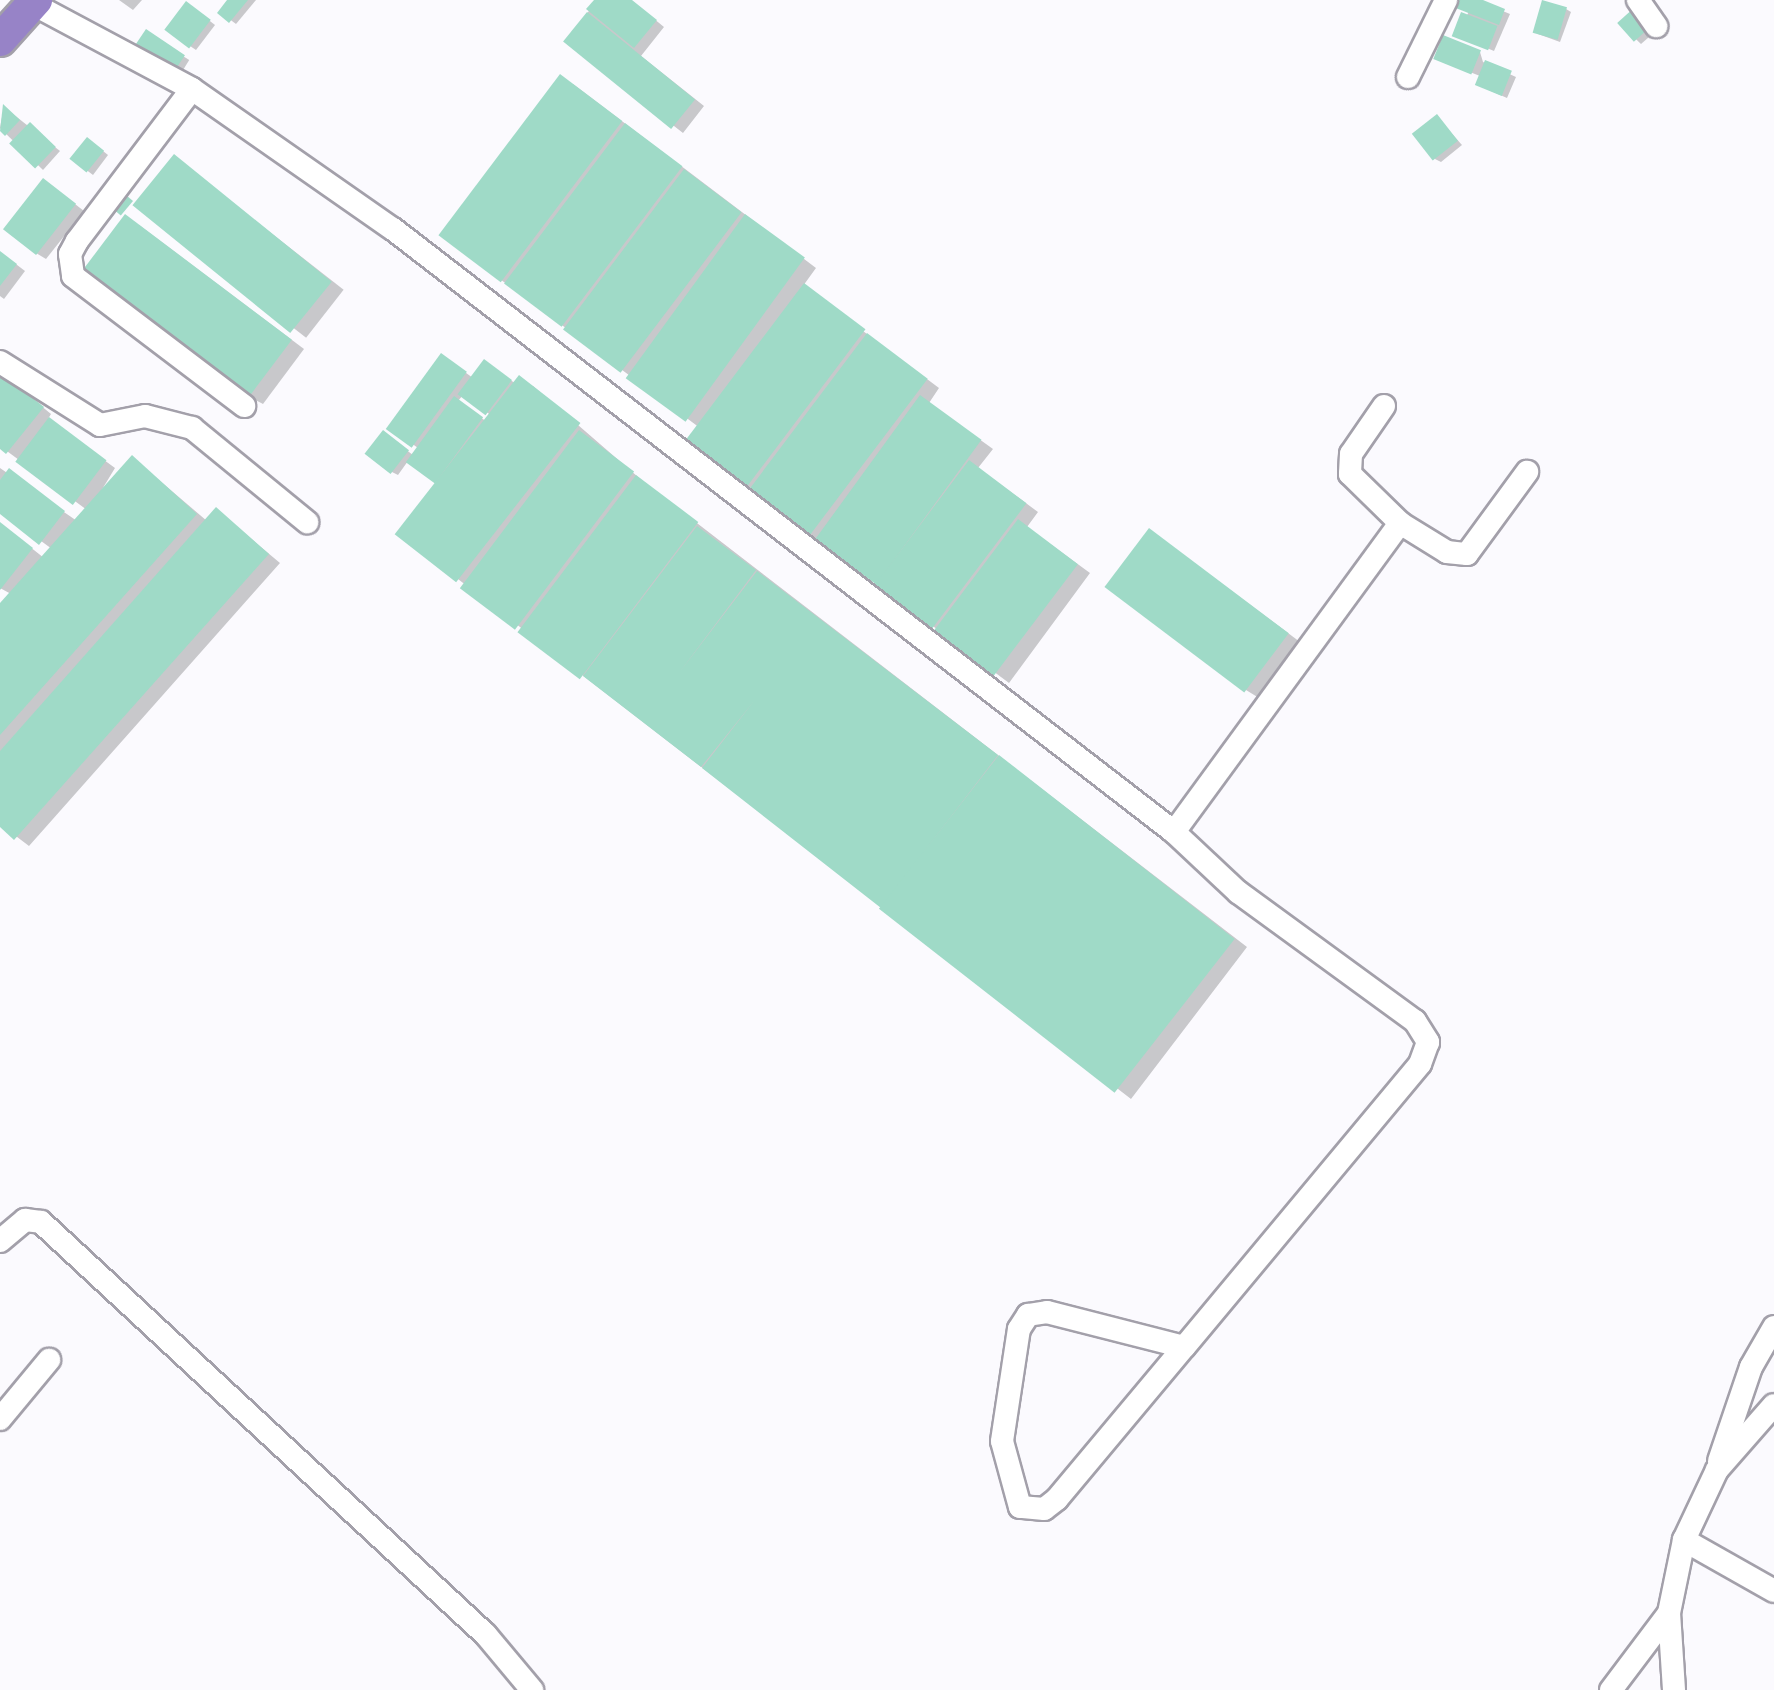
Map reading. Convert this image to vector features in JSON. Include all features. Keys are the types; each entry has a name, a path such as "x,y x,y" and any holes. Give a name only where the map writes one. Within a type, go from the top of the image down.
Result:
{"highway":[{"path":"0,40 34,2"}],"street":[{"path":"1408,77 1446,0"},
{"path":"1638,0 1656,26"},
{"path":"34,2 192,89 393,229 1174,832 1238,892 1416,1020 1428,1042 1420,1064 1184,1347 1057,1499 1044,1509 1020,1507 1002,1441 1019,1329 1028,1315 1047,1312 1184,1347"},
{"path":"192,89 77,241 70,254 73,276 244,406"},
{"path":"0,362 100,425 146,416 192,428 307,522"},
{"path":"1384,406 1346,464 1360,488 1400,522 1448,552 1467,554 1527,472"},
{"path":"1174,832 1400,522"},
{"path":"0,1241 25,1220 41,1222 486,1635 532,1690"},
{"path":"1674,1690 1669,1613 1684,1540 1717,1470 1751,1367 1774,1327"},
{"path":"0,1419 50,1360"},
{"path":"1717,1470 1774,1406"},
{"path":"1684,1540 1774,1591"},
{"path":"1611,1690 1669,1613"}],"building":[{"path":"227,0 248,0 229,23 217,13"},
{"path":"594,0 632,0 657,20 634,48 586,9"},
{"path":"1450,0 1483,0 1505,9 1499,25 1448,5"},
{"path":"1542,0 1567,7 1558,40 1533,33"},
{"path":"186,1 211,20 189,48 164,30"},
{"path":"1635,7 1652,26 1634,42 1617,23"},
{"path":"587,12 695,99 671,129 563,42"},
{"path":"1461,12 1497,26 1488,50 1452,36"},
{"path":"146,29 185,55 175,70 136,44"},
{"path":"1443,35 1481,50 1471,74 1433,59"},
{"path":"1485,60 1512,71 1502,96 1475,85"},
{"path":"560,74 622,121 501,282 438,235"},
{"path":"3,104 20,120 5,136 0,131"},
{"path":"1437,114 1458,141 1433,160 1412,134"},
{"path":"30,122 56,147 35,169 9,144"},
{"path":"625,123 683,166 562,327 504,284"},
{"path":"87,137 104,151 86,173 69,159"},
{"path":"174,154 332,282 290,333 132,205"},
{"path":"684,169 742,212 621,373 563,330"},
{"path":"43,178 76,204 36,255 3,229"},
{"path":"120,190 133,201 121,215 108,205"},
{"path":"125,214 292,340 247,399 80,273"},
{"path":"745,214 805,257 686,422 626,378"},
{"path":"0,251 17,264 0,286"},
{"path":"804,283 865,329 745,489 684,443"},
{"path":"867,333 928,379 808,538 747,492"},
{"path":"441,353 467,372 412,448 386,429"},
{"path":"484,359 512,380 485,415 458,394"},
{"path":"0,372 44,407 6,454 0,449"},
{"path":"519,375 580,423 456,582 395,534"},
{"path":"920,395 981,440 876,584 815,540"},
{"path":"454,396 483,417 435,483 406,462"},
{"path":"49,417 107,460 73,505 15,462"},
{"path":"383,430 409,450 391,474 365,454"},
{"path":"579,430 634,472 515,630 460,588"},
{"path":"132,455 197,514 0,735 0,603"},
{"path":"969,460 1027,503 932,629 875,585"},
{"path":"9,468 65,511 39,545 0,514 0,480"},
{"path":"636,475 698,522 580,679 517,632"},
{"path":"216,507 269,554 14,840 0,827 0,751"},
{"path":"1018,519 1078,564 993,677 933,632"},
{"path":"0,522 33,548 0,590"},
{"path":"697,526 756,570 679,673 757,571 998,755 881,908 702,768 754,701 701,767 583,676"},
{"path":"1149,528 1289,633 1244,692 1104,587"},
{"path":"999,755 1235,939 1115,1093 879,909"}]}
